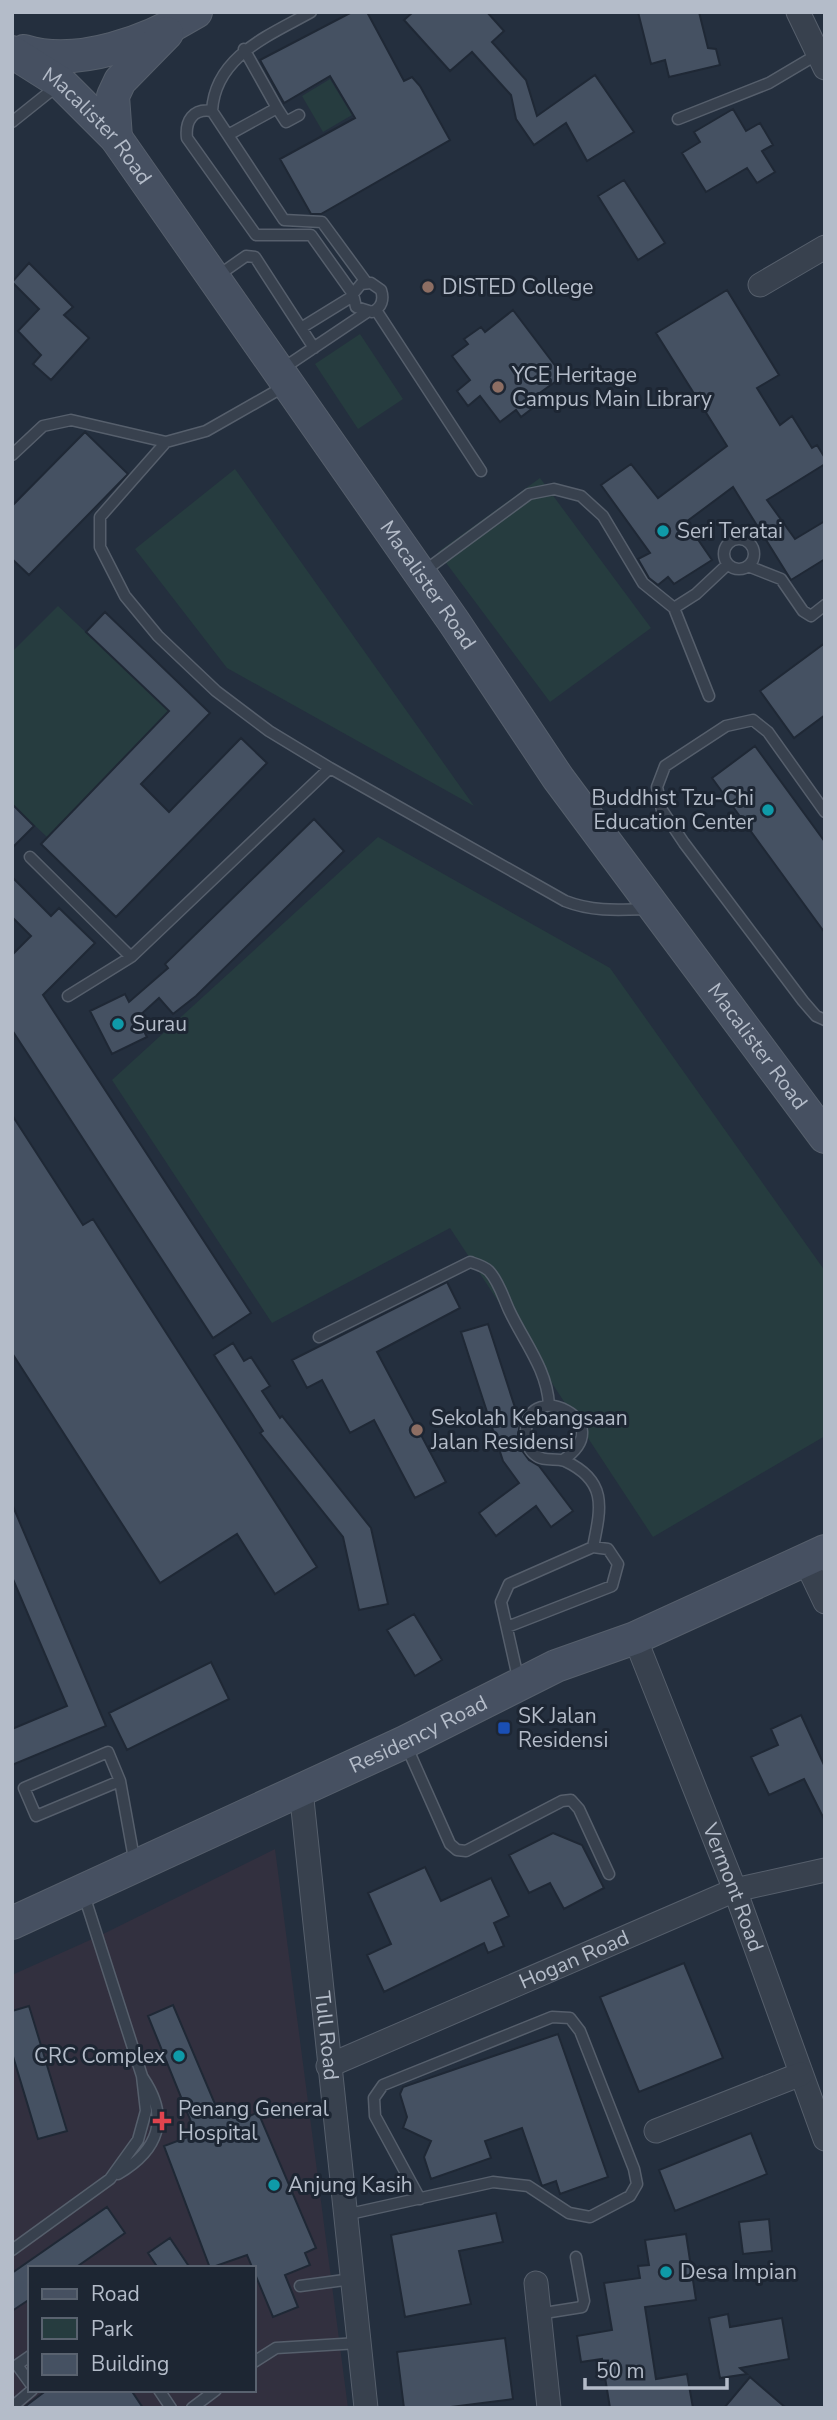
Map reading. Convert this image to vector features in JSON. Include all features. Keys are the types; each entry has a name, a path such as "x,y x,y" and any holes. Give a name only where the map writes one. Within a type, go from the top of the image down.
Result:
{"main road":[{"path":"12,50 61,58 79,68 186,19"},
{"path":"116,138 113,96 120,81 186,19"},
{"name":"Macalister Road","path":"12,50 79,68 116,138 421,574 558,778 825,1137"},
{"name":"Residency Road","path":"12,1923 405,1742 556,1666 635,1638 815,1555"}],"street":[{"path":"798,12 821,61"},
{"path":"760,285 825,247"},
{"path":"815,1555 825,1602"},
{"name":"Vermont Road","path":"635,1638 735,1890 825,2139"},
{"name":"Tull Road","path":"301,1790 328,2067 366,2408"},
{"name":"Hogan Road","path":"328,2067 735,1890 825,1870"},
{"path":"656,2131 801,2074"},
{"path":"536,2283 549,2408"}],"lane":[{"path":"12,455 43,426 71,420 166,442 206,431 283,378 314,348 372,311 383,299 381,290 366,282 322,222 284,220 212,111 213,98 221,77 244,49 311,12"},
{"path":"244,49 286,122 299,115"},
{"path":"678,119 821,61"},
{"path":"12,122 79,68"},
{"path":"228,135 277,108"},
{"path":"212,111 204,110 193,114 186,126 187,138 256,235 311,235 353,295 356,307 372,311 481,471"},
{"path":"213,278 251,255 314,348"},
{"path":"301,328 353,295 357,286 366,282"},
{"path":"166,442 100,517 100,547 108,568 125,596 158,636 216,691 269,732 565,901 608,911 655,908"},
{"path":"421,574 529,494 554,489 581,496 603,516 643,583 674,608 709,696"},
{"path":"728,564 725,549 731,541 741,539 750,543 754,552 748,566"},
{"path":"674,608 696,594 728,564"},
{"path":"728,564 740,569 748,566 781,579 803,611 811,616 825,605"},
{"path":"825,812 768,732 753,720 726,726 665,766 657,786 662,810 684,843 803,1001 816,1016 825,1020"},
{"path":"68,996 131,957 330,768"},
{"path":"30,858 131,957"},
{"path":"319,1337 470,1262 477,1264 488,1270 499,1287 548,1386 549,1405"},
{"path":"549,1405 563,1406 574,1414 581,1426 581,1440 574,1452 563,1460 547,1461 533,1453 525,1440 526,1424 535,1411 549,1405"},
{"path":"563,1460 594,1483 600,1494 593,1547"},
{"path":"507,1627 612,1586 618,1564 608,1549 593,1547 509,1584 501,1602 519,1684"},
{"path":"405,1742 450,1844 457,1850 466,1851 562,1801 571,1800 579,1809 610,1874"},
{"path":"120,1781 36,1816 24,1788 108,1752 120,1781 136,1866"},
{"path":"12,2250 110,2179 138,2140 146,2111 142,2076 83,1891"},
{"path":"345,2215 420,2199 494,2182 528,2186 569,2213 590,2217 630,2196 637,2184 634,2169 580,2031 570,2018 552,2017 383,2085 374,2098 375,2116 420,2199"},
{"path":"538,2314 582,2307 584,2301 576,2257"},
{"path":"300,2286 352,2279"},
{"path":"256,2361 276,2348 359,2343"},
{"path":"15,2367 28,2381"},
{"path":"12,2407 30,2392"},
{"path":"160,2392 171,2408"},
{"path":"192,2408 213,2392"}],"shaded area":[{"name":"Penang General Hospital","path":"275,1849 348,2408 12,2408 12,1975 99,1936"}],"green space":[{"path":"330,79 352,115 323,132 302,96"},
{"path":"360,334 403,399 358,429 315,364"},
{"path":"235,469 474,806 227,668 135,549"},
{"path":"540,478 651,628 550,702 438,552"},
{"path":"58,606 169,711 47,837 12,804 12,652"},
{"path":"378,837 610,968 825,1271 825,1436 653,1537 450,1228 272,1323 112,1080"}],"building":[{"path":"352,12 367,12 404,81 412,77 420,86 450,140 321,214 311,214 280,159 355,118 330,76 284,103 260,60"},
{"path":"413,12 487,12 504,31 492,42 526,80 537,116 595,75 634,132 587,161 566,123 534,145 516,119 511,95 472,52 450,71 404,20"},
{"path":"638,12 699,12 708,48 716,49 720,65 669,77 665,60 651,64"},
{"path":"733,109 746,131 760,123 773,145 762,151 775,172 757,183 747,168 706,192 682,153 700,142 694,132"},
{"path":"624,180 665,243 638,260 598,196"},
{"path":"29,263 73,307 64,315 89,338 51,380 33,364 41,355 18,331 39,309 12,282"},
{"path":"727,290 779,375 757,388 780,425 792,416 812,448 817,445 825,458 825,464 767,500 795,539 825,521 825,559 791,580 733,487 686,522 712,560 674,584 668,577 658,585 649,578 638,559 650,553 601,485 631,464 658,498 727,446 656,333"},
{"path":"513,310 563,376 533,398 538,404 521,417 516,410 500,422 480,396 468,406 457,391 470,380 452,356 468,344 464,339 481,327 485,332"},
{"path":"85,432 128,474 29,575 12,559 12,506"},
{"path":"105,612 210,713 141,784 169,812 241,738 267,763 116,917 41,844 169,711 86,632"},
{"path":"825,643 825,715 794,738 760,691"},
{"name":"Buddhist Tzu-Chi Education Center","path":"755,746 825,842 825,933 712,778"},
{"path":"12,804 34,826 12,848"},
{"path":"314,819 344,851 196,996 173,1014 159,998 137,1018 147,1037 112,1054 90,1011 125,994 129,1002 168,968 165,964"},
{"path":"12,877 51,916 59,908 95,943 43,995 251,1313 213,1338 12,1030 12,955 31,936 12,917"},
{"path":"12,1115 83,1225 93,1219 317,1567 275,1594 237,1534 160,1583 12,1353"},
{"path":"447,1282 460,1308 377,1352 446,1482 415,1498 374,1420 350,1433 322,1380 307,1388 292,1360"},
{"path":"488,1324 520,1423 518,1436 521,1449 529,1460 539,1466 573,1511 551,1527 536,1506 496,1536 479,1513 519,1483 503,1461 461,1332"},
{"path":"233,1343 244,1361 251,1357 270,1386 262,1391 280,1418 282,1416 371,1528 388,1604 359,1610 343,1537 260,1433 263,1431 214,1355"},
{"path":"12,1504 106,1726 12,1765 12,1729 67,1706 12,1577"},
{"path":"414,1614 442,1660 415,1676 387,1630"},
{"path":"211,1662 229,1699 127,1750 109,1713"},
{"path":"801,1715 825,1767 825,1821 804,1779 769,1795 751,1757 778,1745 771,1729"},
{"path":"553,1833 582,1845 604,1888 564,1909 550,1883 529,1893 509,1855"},
{"path":"425,1867 441,1901 491,1878 509,1916 494,1923 504,1946 488,1953 484,1943 384,1992 367,1955 391,1944 368,1893"},
{"path":"684,1963 723,2058 639,2092 600,1997"},
{"path":"173,2005 220,2116 245,2105 250,2116 258,2112 316,2248 305,2253 310,2265 285,2275 298,2307 273,2317 256,2276 256,2266 252,2266 247,2255 209,2266 164,2146 196,2134 148,2016"},
{"path":"29,2006 67,2131 38,2139 12,2053 12,2011"},
{"path":"558,2034 608,2177 560,2194 556,2181 542,2186 522,2128 485,2141 491,2158 431,2179 424,2157 431,2141 403,2128 407,2117 400,2094 403,2087"},
{"path":"751,2133 767,2174 675,2211 659,2170"},
{"path":"107,2207 125,2233 78,2266 28,2266 28,2300 12,2311 12,2273"},
{"path":"496,2213 503,2242 459,2251 471,2304 405,2317 391,2235"},
{"path":"769,2219 772,2251 743,2254 739,2222"},
{"path":"686,2234 696,2300 645,2307 656,2379 687,2374 693,2408 610,2408 602,2359 581,2362 577,2336 612,2330 604,2283 640,2278 638,2266 649,2265 645,2240"},
{"path":"170,2238 189,2266 157,2266 148,2253"},
{"path":"728,2314 730,2327 782,2318 789,2359 740,2368 747,2374 720,2378 709,2318"},
{"path":"505,2338 513,2399 443,2408 404,2408 397,2352"},
{"path":"750,2377 786,2408 724,2408"},
{"path":"44,2392 132,2392 143,2408 23,2408"}],"place":[{"name":"DISTED College","path":"428,287"},
{"name":"YCE Heritage Campus Main Library","path":"498,387"},
{"name":"Seri Teratai","path":"663,531"},
{"name":"Buddhist Tzu-Chi Education Center","path":"768,810"},
{"name":"Surau","path":"118,1024"},
{"name":"Sekolah Kebangsaan Jalan Residensi","path":"417,1430"},
{"name":"SK Jalan Residensi","path":"504,1728"},
{"name":"CRC Complex","path":"179,2056"},
{"name":"Penang General Hospital","path":"162,2121"},
{"name":"Anjung Kasih","path":"274,2185"},
{"name":"Desa Impian","path":"666,2272"}]}
